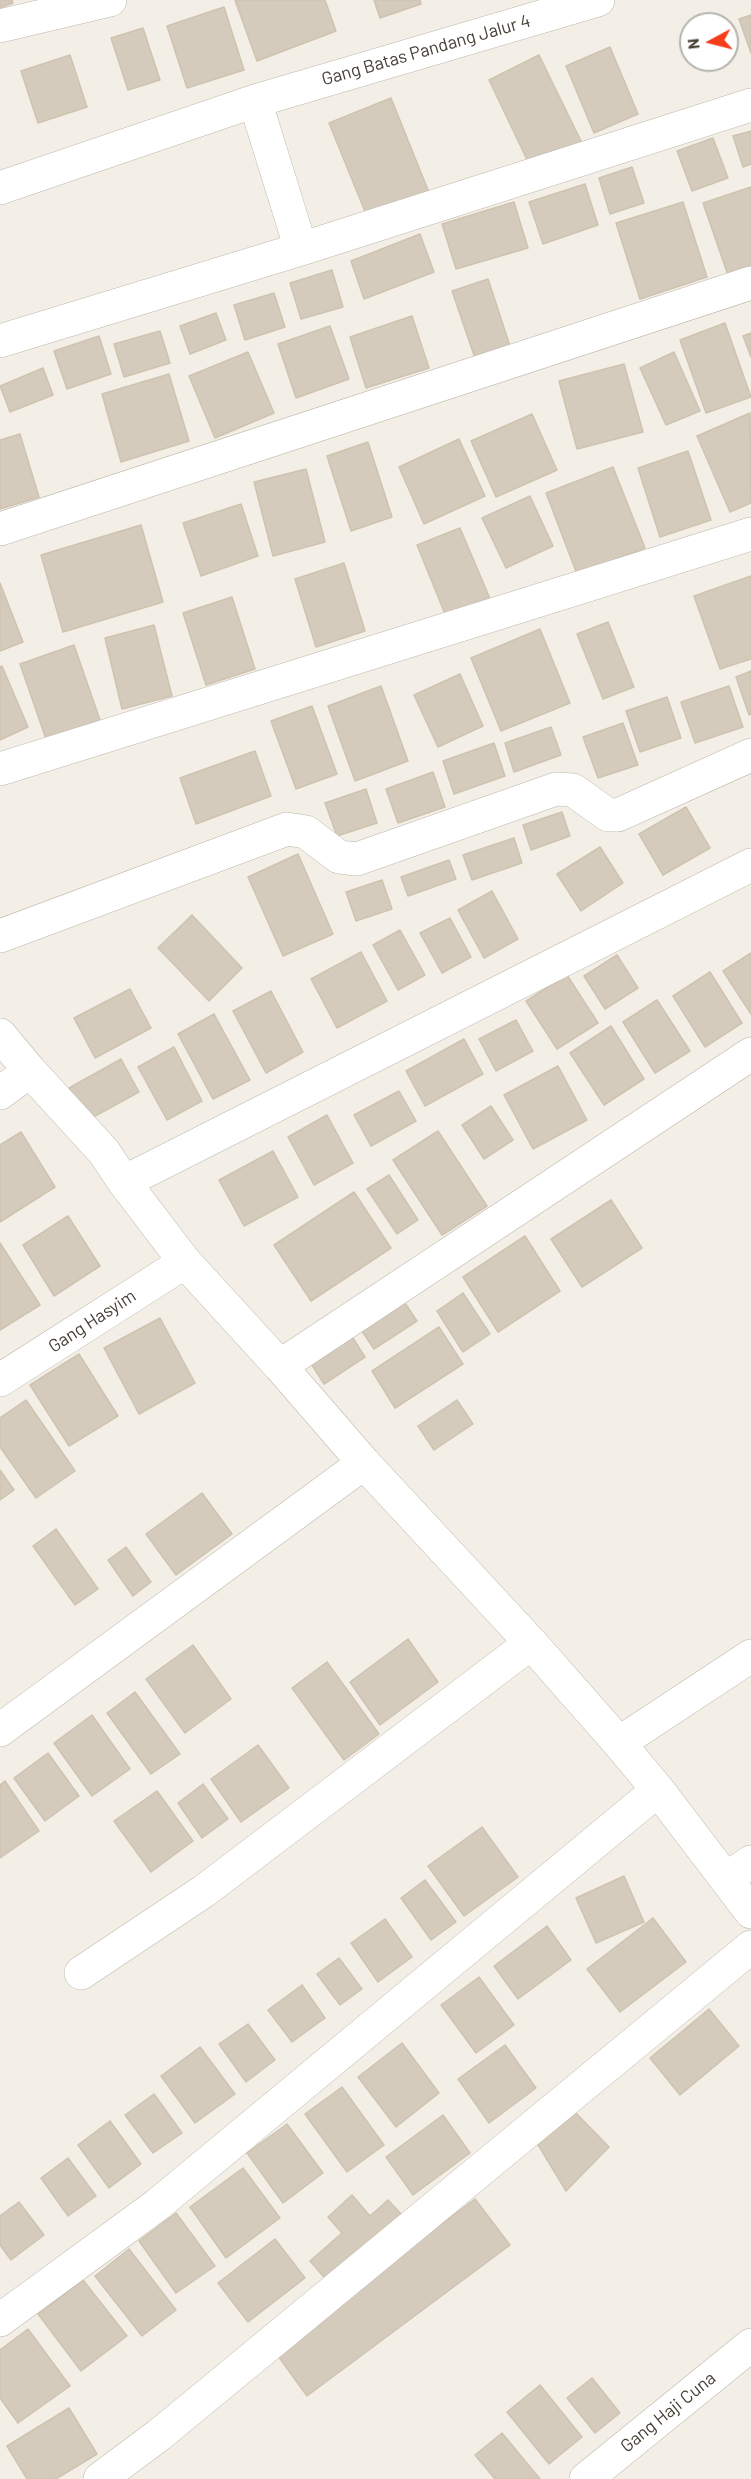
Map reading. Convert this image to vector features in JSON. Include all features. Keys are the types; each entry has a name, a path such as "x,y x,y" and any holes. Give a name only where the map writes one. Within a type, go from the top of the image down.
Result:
{"street":[{"path":"0,26 110,0"},
{"name":"Gang Batas Pandang Jalur 4","path":"0,188 255,101 598,0"},
{"path":"255,101 301,249"},
{"path":"0,341 301,249 751,105"},
{"path":"0,529 751,283"},
{"path":"0,770 751,534"},
{"path":"0,936 287,829 306,832 339,856 357,859 556,789 573,790 608,815 618,815 751,755"},
{"path":"124,1182 751,865"},
{"path":"0,1035 104,1152 185,1262 364,1463 531,1643 658,1790 739,1870 751,1912"},
{"path":"279,1366 751,1054"},
{"path":"0,1093 30,1071"},
{"name":"Gang Hasyim","path":"0,1380 185,1262"},
{"path":"0,1730 364,1463"},
{"path":"81,1973 204,1891 531,1643"},
{"path":"619,1743 751,1656"},
{"path":"0,2319 157,2205 658,1790"},
{"path":"100,2479 159,2435 751,1947"},
{"name":"Gang Haji Cuna","path":"585,2479 751,2345"}],"building":[{"path":"0,0 12,0 13,3 0,8"},
{"path":"235,0 325,0 336,31 257,61"},
{"path":"374,0 420,0 421,4 380,18"},
{"path":"224,7 244,70 187,88 167,26"},
{"path":"751,15 751,53 739,19"},
{"path":"143,28 160,80 128,90 111,38"},
{"path":"610,47 638,114 594,133 566,66"},
{"path":"70,55 87,107 38,123 21,71"},
{"path":"539,55 582,143 531,168 489,80"},
{"path":"391,98 430,195 368,219 329,123"},
{"path":"751,131 751,164 743,167 733,136"},
{"path":"713,138 728,178 692,191 677,151"},
{"path":"632,167 644,203 610,214 599,178"},
{"path":"585,184 598,225 543,244 529,202"},
{"path":"751,187 751,267 728,275 703,203"},
{"path":"514,202 528,248 456,269 442,224"},
{"path":"683,202 707,277 640,299 616,223"},
{"path":"420,234 434,272 364,299 351,261"},
{"path":"332,270 343,307 301,319 290,283"},
{"path":"488,279 512,352 477,364 452,291"},
{"path":"274,293 285,327 245,340 234,305"},
{"path":"216,313 226,340 190,354 180,326"},
{"path":"412,316 429,368 366,388 350,337"},
{"path":"725,323 751,397 706,413 680,340"},
{"path":"330,326 349,379 296,398 278,344"},
{"path":"160,331 170,363 124,377 114,344"},
{"path":"751,333 751,357 743,336"},
{"path":"99,336 111,374 67,389 54,351"},
{"path":"248,352 274,413 215,438 189,376"},
{"path":"674,352 700,411 666,425 640,368"},
{"path":"624,364 643,432 577,449 559,381"},
{"path":"43,368 53,395 10,412 0,386"},
{"path":"169,374 189,441 121,462 102,394"},
{"path":"750,413 751,503 730,512 697,436"},
{"path":"532,414 557,470 496,497 471,441"},
{"path":"20,434 39,497 0,509 0,440"},
{"path":"459,439 485,496 424,524 399,467"},
{"path":"368,442 392,517 351,531 327,456"},
{"path":"688,451 711,520 660,537 638,468"},
{"path":"613,467 645,548 577,574 546,493"},
{"path":"306,469 325,542 273,556 254,482"},
{"path":"530,496 553,546 506,568 482,518"},
{"path":"241,504 258,556 201,576 183,523"},
{"path":"141,525 163,602 63,632 41,555"},
{"path":"460,528 491,601 447,619 417,545"},
{"path":"344,563 365,631 316,647 295,579"},
{"path":"751,576 751,659 720,669 694,596"},
{"path":"0,583 23,642 0,651"},
{"path":"232,597 255,669 206,685 183,613"},
{"path":"608,622 634,687 603,699 577,634"},
{"path":"154,625 172,696 122,709 105,638"},
{"path":"540,629 570,703 501,731 471,658"},
{"path":"74,645 100,720 46,739 20,664"},
{"path":"2,666 28,727 0,740 0,667"},
{"path":"751,671 751,714 749,715 736,677"},
{"path":"460,674 483,726 438,747 414,695"},
{"path":"381,686 408,761 355,781 328,706"},
{"path":"729,686 743,727 695,743 681,702"},
{"path":"667,697 681,738 640,752 626,711"},
{"path":"312,706 337,774 296,789 271,721"},
{"path":"623,723 638,765 598,778 583,737"},
{"path":"551,727 561,755 514,772 505,743"},
{"path":"494,743 505,776 454,794 443,761"},
{"path":"255,751 271,796 196,824 180,778"},
{"path":"433,772 445,807 398,823 386,789"},
{"path":"366,789 377,823 337,836 325,803"},
{"path":"686,807 710,848 663,875 639,834"},
{"path":"562,812 570,836 531,850 523,825"},
{"path":"514,838 522,863 472,880 463,855"},
{"path":"600,847 623,883 581,911 557,874"},
{"path":"298,854 333,934 283,956 248,877"},
{"path":"449,860 456,879 408,896 401,877"},
{"path":"382,880 392,909 356,921 346,892"},
{"path":"492,891 518,939 484,958 458,910"},
{"path":"192,915 242,968 209,1001 158,948"},
{"path":"450,918 471,957 442,973 420,933"},
{"path":"400,930 425,975 398,990 373,945"},
{"path":"361,952 387,1001 337,1028 311,979"},
{"path":"751,953 751,1014 723,971"},
{"path":"617,955 638,988 605,1009 584,976"},
{"path":"710,972 742,1023 705,1047 673,996"},
{"path":"567,975 598,1023 557,1049 526,1001"},
{"path":"130,989 151,1028 95,1058 74,1018"},
{"path":"271,991 303,1052 266,1073 233,1011"},
{"path":"657,1000 690,1051 655,1073 623,1022"},
{"path":"214,1014 250,1080 213,1099 178,1034"},
{"path":"516,1020 533,1051 496,1071 479,1039"},
{"path":"611,1026 644,1079 604,1105 570,1053"},
{"path":"464,1039 483,1074 425,1106 406,1071"},
{"path":"174,1047 202,1101 167,1120 138,1067"},
{"path":"121,1059 139,1092 86,1121 69,1088"},
{"path":"558,1066 587,1120 533,1149 504,1095"},
{"path":"399,1091 416,1121 371,1146 354,1115"},
{"path":"491,1106 513,1140 484,1159 462,1125"},
{"path":"327,1115 353,1163 314,1185 288,1137"},
{"path":"438,1131 487,1206 442,1235 393,1160"},
{"path":"21,1132 55,1187 0,1222 0,1145"},
{"path":"273,1151 298,1197 244,1226 219,1180"},
{"path":"389,1175 418,1220 397,1234 367,1189"},
{"path":"354,1192 391,1248 311,1301 274,1245"},
{"path":"611,1200 642,1248 582,1287 551,1239"},
{"path":"68,1216 100,1266 54,1296 23,1245"},
{"path":"525,1236 560,1291 498,1332 463,1277"},
{"path":"0,1243 40,1305 0,1330"},
{"path":"463,1293 490,1334 463,1352 437,1311"},
{"path":"401,1297 417,1321 374,1349 358,1325"},
{"path":"160,1318 195,1383 139,1414 104,1348"},
{"path":"439,1327 463,1364 395,1408 372,1371"},
{"path":"351,1335 365,1357 324,1384 310,1362"},
{"path":"79,1354 118,1416 69,1446 30,1385"},
{"path":"26,1400 75,1471 36,1498 0,1447 0,1418"},
{"path":"457,1400 473,1424 434,1450 418,1426"},
{"path":"0,1470 14,1490 0,1500"},
{"path":"202,1493 232,1534 176,1575 146,1534"},
{"path":"56,1529 98,1589 75,1605 33,1546"},
{"path":"126,1547 151,1582 133,1596 108,1560"},
{"path":"408,1639 438,1682 380,1725 350,1682"},
{"path":"193,1645 231,1699 185,1733 146,1679"},
{"path":"327,1662 379,1734 344,1760 292,1688"},
{"path":"135,1692 180,1754 151,1774 107,1713"},
{"path":"92,1715 130,1769 92,1796 54,1743"},
{"path":"258,1745 289,1788 241,1822 211,1779"},
{"path":"48,1753 79,1796 45,1821 14,1778"},
{"path":"5,1781 39,1831 0,1858 0,1785"},
{"path":"203,1784 228,1819 202,1838 178,1803"},
{"path":"157,1791 193,1841 151,1872 114,1821"},
{"path":"482,1827 518,1877 464,1916 428,1866"},
{"path":"624,1876 644,1922 596,1943 576,1898"},
{"path":"425,1880 456,1922 431,1940 401,1898"},
{"path":"653,1918 686,1962 620,2012 587,1969"},
{"path":"385,1919 412,1957 378,1982 351,1943"},
{"path":"547,1926 571,1960 518,1999 494,1966"},
{"path":"339,1958 362,1989 340,2005 317,1974"},
{"path":"479,1977 514,2025 476,2053 441,2005"},
{"path":"302,1985 325,2018 292,2042 268,2010"},
{"path":"709,2009 739,2046 680,2095 650,2058"},
{"path":"248,2024 275,2060 246,2082 219,2044"},
{"path":"402,2043 439,2093 396,2127 358,2077"},
{"path":"505,2045 536,2088 489,2123 458,2079"},
{"path":"200,2047 235,2094 195,2123 161,2076"},
{"path":"342,2087 384,2145 347,2172 305,2114"},
{"path":"154,2094 182,2133 153,2153 125,2115"},
{"path":"576,2113 609,2147 566,2191 537,2143"},
{"path":"443,2115 470,2153 413,2195 386,2157"},
{"path":"110,2121 141,2164 109,2188 78,2145"},
{"path":"287,2124 323,2173 283,2203 247,2153"},
{"path":"68,2158 96,2196 68,2216 41,2178"},
{"path":"243,2168 280,2218 226,2258 190,2207"},
{"path":"352,2195 370,2216 388,2200 403,2216 329,2283 310,2261 342,2233 328,2217"},
{"path":"475,2199 510,2245 307,2396 273,2349"},
{"path":"19,2202 44,2235 11,2260 0,2245 0,2216"},
{"path":"176,2213 215,2266 176,2293 139,2241"},
{"path":"275,2239 305,2278 248,2322 218,2283"},
{"path":"129,2249 176,2310 142,2336 95,2276"},
{"path":"83,2280 127,2336 81,2371 38,2314"},
{"path":"28,2329 70,2386 18,2423 0,2398 0,2350"},
{"path":"592,2378 620,2413 595,2433 567,2398"},
{"path":"540,2385 582,2437 549,2464 507,2412"},
{"path":"69,2408 97,2454 56,2479 27,2479 7,2446"},
{"path":"502,2433 540,2479 495,2479 475,2455"}]}
